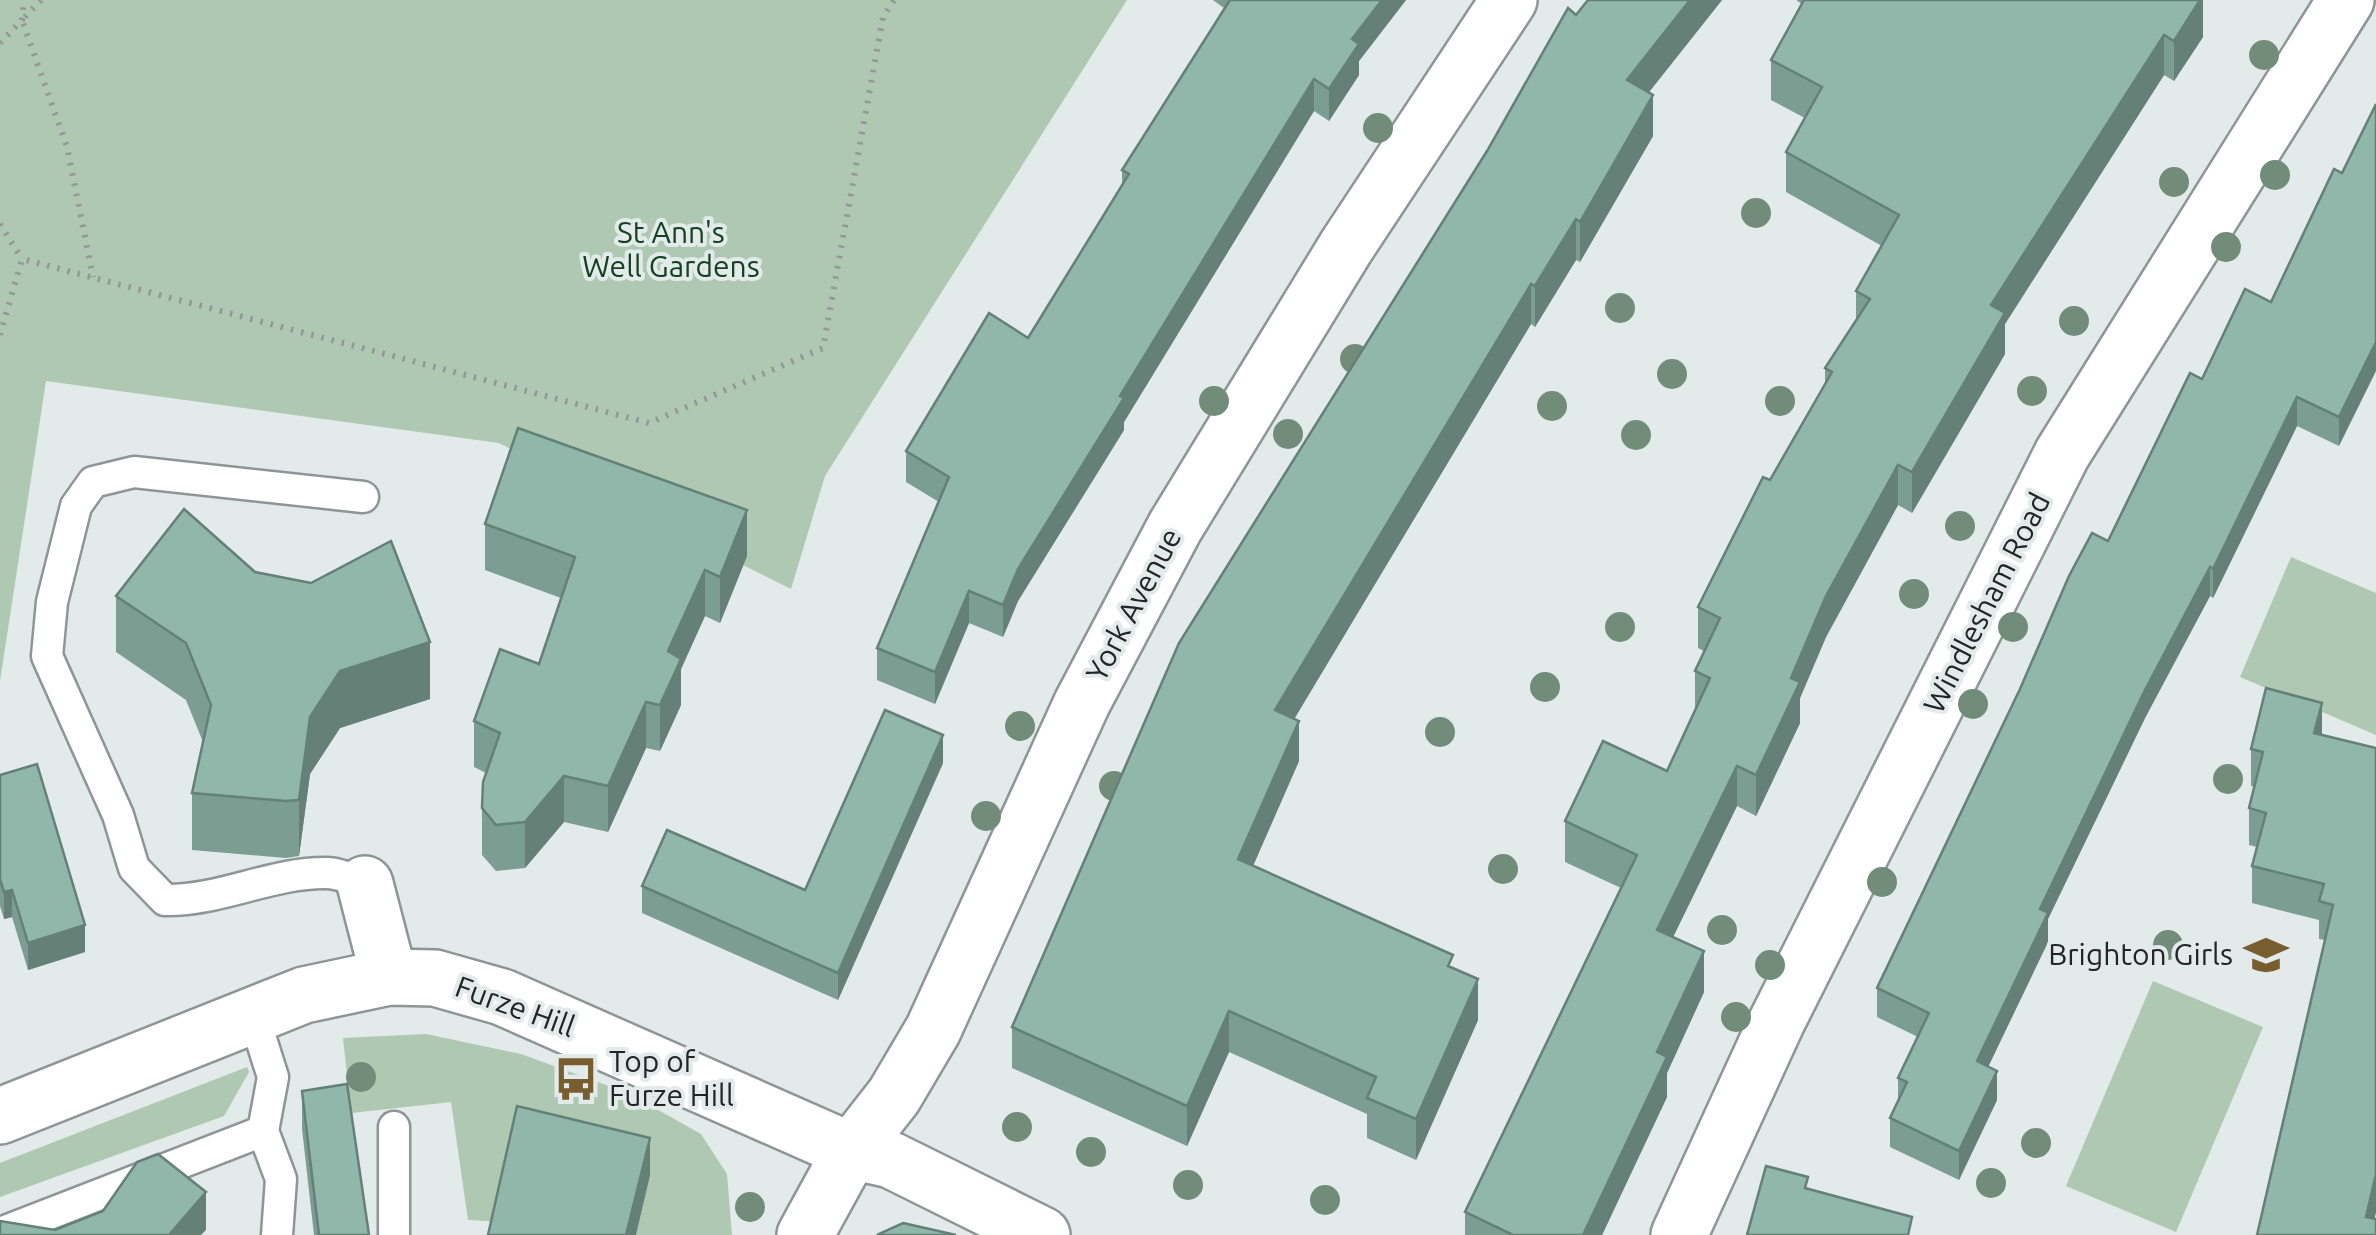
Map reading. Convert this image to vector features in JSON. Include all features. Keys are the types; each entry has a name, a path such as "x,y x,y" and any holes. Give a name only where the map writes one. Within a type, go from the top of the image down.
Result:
{"street":[{"name":"York Avenue","path":"805,1235 851,1151 894,1096 933,1030 1082,703 1175,527 1346,248 1509,0"},
{"name":"Windlesham Road","path":"1679,1235 1777,1020 2062,454 2346,0"},
{"path":"2360,0 2376,10"},
{"path":"365,884 388,977"},
{"name":"Furze Hill","path":"0,1116 304,995 388,977 436,978 502,997 851,1151 891,1160 1042,1235"}],"lane":[{"path":"363,497 134,472 93,482 76,506 52,602 48,656 118,816 134,868 166,900 201,901 273,881 330,872 365,884"},
{"path":"253,1014 273,1078 262,1132 281,1179 277,1235"},
{"path":"394,1126 394,1235"},
{"path":"0,1233 262,1132"}],"path":[{"path":"24,0 22,20 67,147 92,277"},
{"path":"0,43 41,0"},
{"path":"0,224 22,258 649,423 823,348 883,17 894,0"},
{"path":"0,335 22,258"}],"green space":[{"name":"St Ann's Well Gardens","path":"0,0 1127,0 825,476 791,589 499,443 46,381 0,681"},
{"path":"2291,557 2376,593 2376,735 2240,677"},
{"path":"2153,981 2263,1027 2176,1232 2066,1186"},
{"path":"426,1034 521,1054 628,1093 701,1134 727,1174 732,1235 636,1235 650,1176 501,1222 468,1220 451,1102 351,1113 343,1038"},
{"path":"247,1067 249,1072 224,1116 0,1197 0,1163"}],"building":[{"path":"1230,0 1382,0 1352,39 1359,44 1329,89 1314,79 1120,396 1124,398 1018,569 1003,605 969,591 935,672 877,648 949,477 906,451 989,313 1028,338 1129,174 1122,170"},
{"path":"1588,0 1690,0 1627,80 1653,95 1580,222 1576,219 1535,286 1531,284 1275,710 1299,721 1238,859 1453,955 1448,966 1478,979 1416,1119 1367,1098 1376,1077 1229,1011 1187,1106 1012,1027 1179,643 1487,151 1568,8 1576,15"},
{"path":"1804,0 2200,0 2174,41 2164,35 1991,305 2005,313 1912,472 1898,465 1826,596 1791,678 1800,682 1756,775 1737,766 1657,930 1704,951 1657,1052 1667,1057 1583,1235 1513,1235 1465,1212 1637,855 1565,821 1603,741 1667,771 1710,678 1695,671 1720,618 1698,607 1763,477 1770,480 1832,372 1825,368 1870,299 1856,291 1899,215 1786,152 1822,87 1771,60"},
{"path":"2376,104 2376,342 2339,417 2297,397 2213,569 2210,567 2145,690 2040,909 2048,913 1977,1061 1997,1071 1959,1151 1890,1118 1907,1082 1898,1078 1929,1013 1877,988 2092,533 2108,541 2190,373 2202,379 2245,289 2271,302 2334,169 2342,173"},
{"path":"518,428 747,510 720,577 705,570 668,651 681,659 660,705 646,702 608,786 564,776 525,822 496,825 482,808 483,782 500,733 474,721 500,649 539,664 575,557 485,524"},
{"path":"184,509 255,572 311,583 391,541 430,642 340,671 310,717 299,800 192,793 211,705 186,643 116,596"},
{"path":"2266,688 2322,703 2314,733 2376,748 2376,1174 2366,1217 2376,1219 2376,1235 2257,1235 2333,905 2319,901 2324,884 2252,866 2266,813 2249,808 2263,752 2251,749"},
{"path":"885,710 943,735 838,973 642,886 667,830 805,890"},
{"path":"37,764 85,925 28,943 12,890 4,892 0,879 0,775"},
{"path":"347,1084 369,1235 319,1235 302,1091"},
{"path":"517,1106 650,1138 626,1235 488,1235"},
{"path":"158,1154 206,1192 169,1235 0,1235 0,1221 55,1230 103,1211 137,1162"},
{"path":"1766,1166 1808,1177 1805,1188 1912,1217 1908,1235 1747,1235"},
{"path":"903,1223 956,1235 877,1235"}],"place":[{"name":"Brighton Girls","path":"2266,955"},
{"name":"Top of Furze Hill","path":"576,1079"}]}
